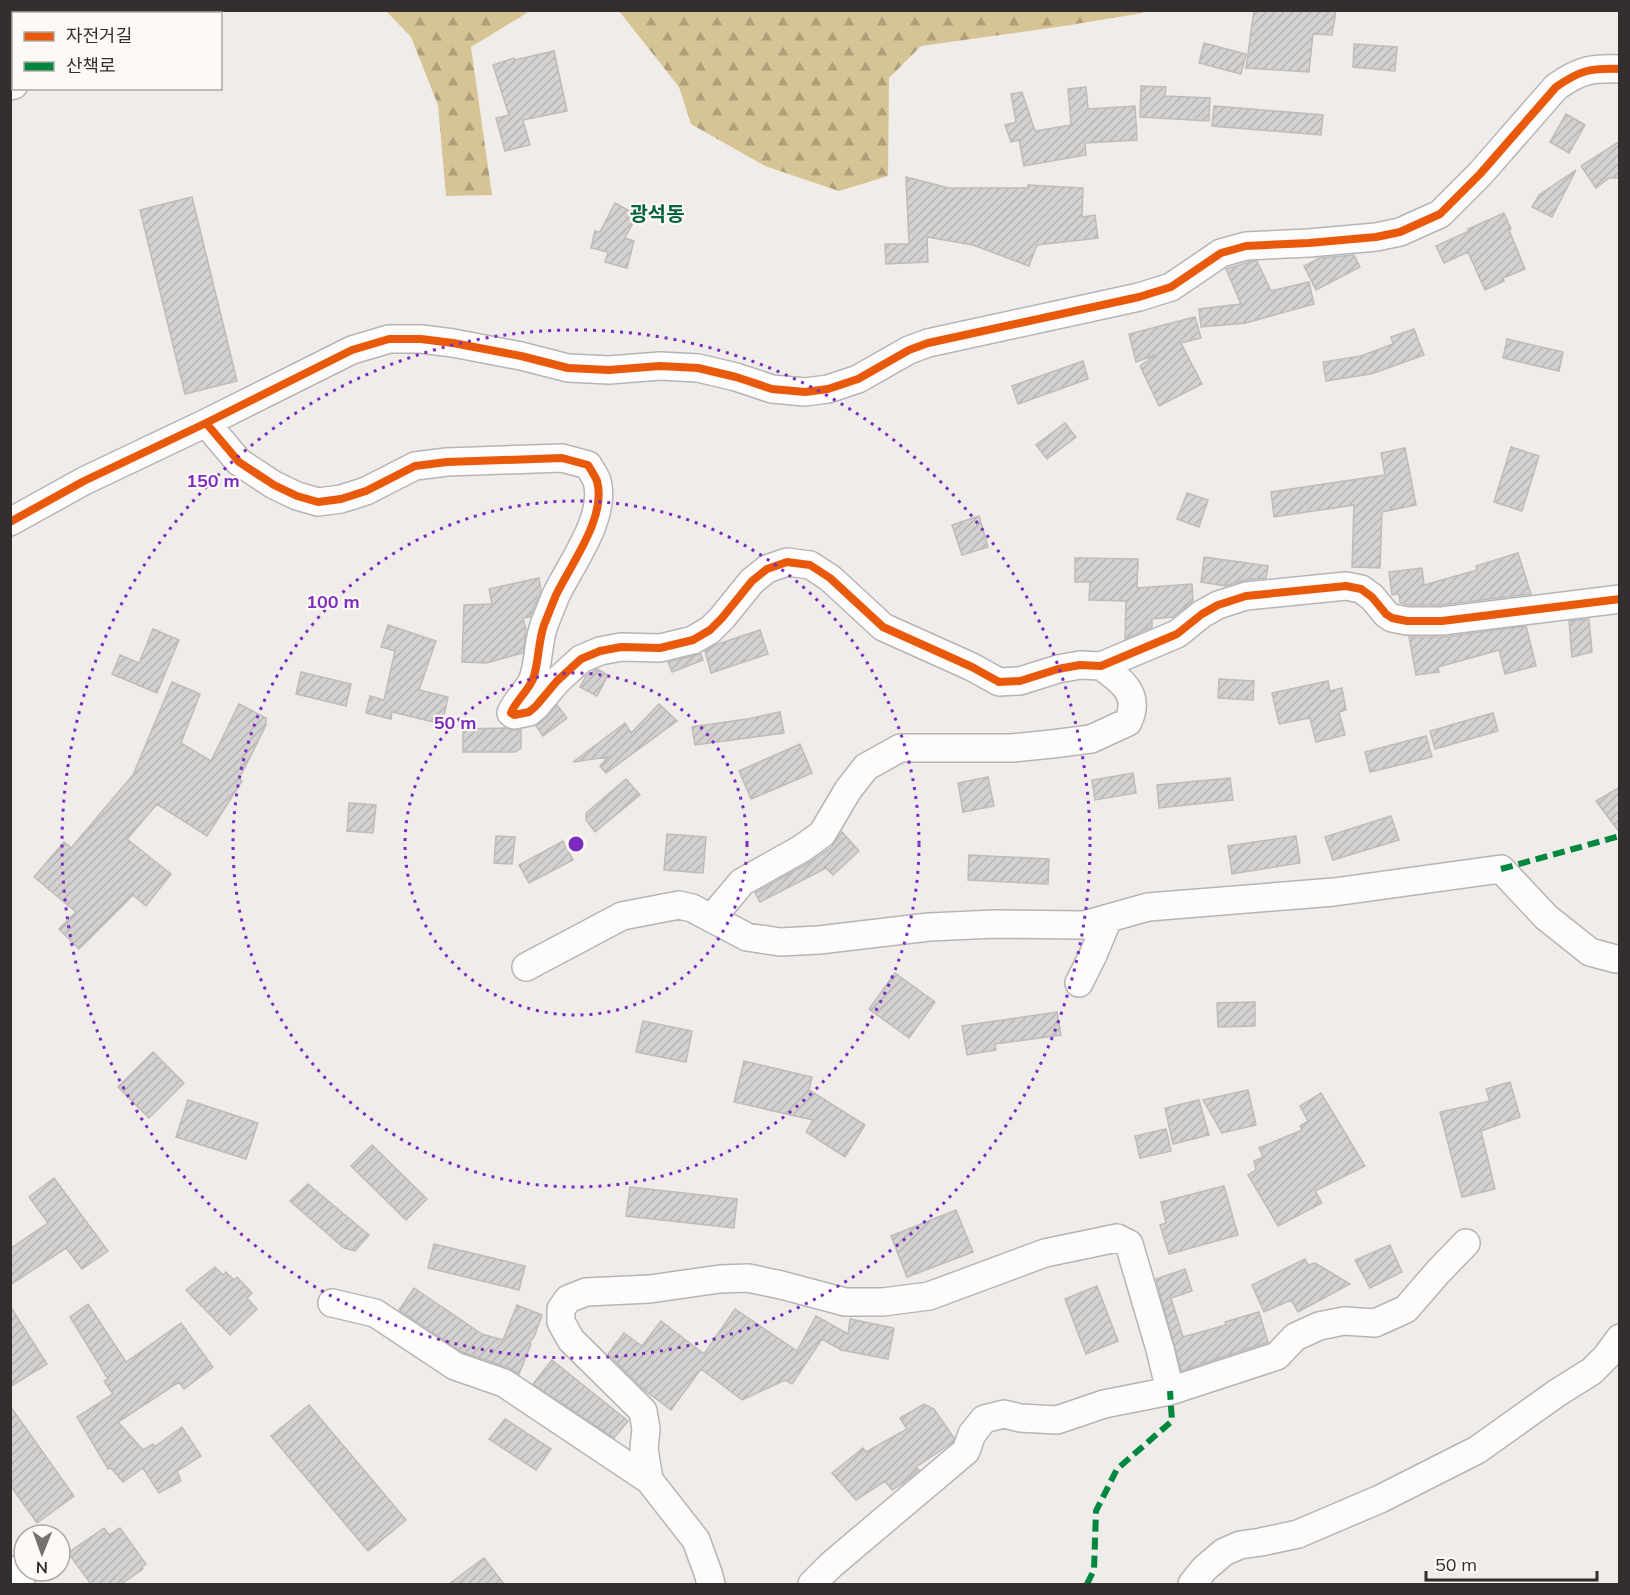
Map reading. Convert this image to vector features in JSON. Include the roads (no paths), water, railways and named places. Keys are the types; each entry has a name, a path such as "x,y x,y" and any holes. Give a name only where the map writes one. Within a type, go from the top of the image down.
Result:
{"highway":[{"path":"10,1573 18,1584"}],"street":[{"path":"10,522 84,481 352,350 389,339 421,339 453,343 568,368 609,370 660,366 698,368 772,389 805,392 828,389 858,380 909,350 928,343 1139,297 1171,287 1221,253 1238,248 1376,237 1400,232 1440,214 1480,174 1556,87 1571,76 1587,69 1620,69"},
{"path":"206,423 239,462 274,485 297,496 318,502 341,499 366,491 415,466 447,462 562,458 588,465 597,481 598,498 594,521 552,606 543,628 533,679 519,702 511,710 514,715 529,712 581,658 621,647 660,648 693,640 710,630 752,581 767,569 788,562 810,565 830,578 883,627 972,667 999,682 1020,681 1058,669 1080,665 1101,666 1177,634 1202,614 1218,605 1246,596 1346,586 1361,589 1372,597 1386,614 1392,618 1407,621 1442,621 1620,599"},
{"path":"717,921 720,908 742,882 801,849 822,834 848,790 866,767 900,748 1012,748 1052,744 1091,739 1128,722 1134,710 1131,695 1119,680 1101,666"},
{"path":"526,967 622,916 679,905 692,908 747,937 780,942 819,940 929,927 994,924 1084,925 1148,907 1334,892 1501,869 1546,917 1590,952 1620,959"},
{"path":"1079,983 1108,919"},
{"path":"649,1480 644,1448 646,1429 644,1411 571,1340 561,1322 561,1309 568,1299 586,1292 650,1289 720,1279 748,1278 845,1302 883,1302 929,1296 1045,1253 1117,1238 1129,1244 1170,1391"},
{"path":"812,1584 831,1565 966,1451 972,1434 984,1419 1004,1414 1020,1418 1057,1420 1104,1404 1170,1391 1277,1356 1295,1337 1319,1326 1344,1321 1375,1323 1406,1309 1466,1243"},
{"path":"332,1303 375,1313 454,1366 504,1383 649,1480 696,1540 711,1584"},
{"path":"1192,1584 1205,1568 1224,1552 1240,1545 1298,1534 1380,1499 1477,1449 1592,1371 1620,1338"}],"district":[{"name":"광석동","path":"657,213"}]}
